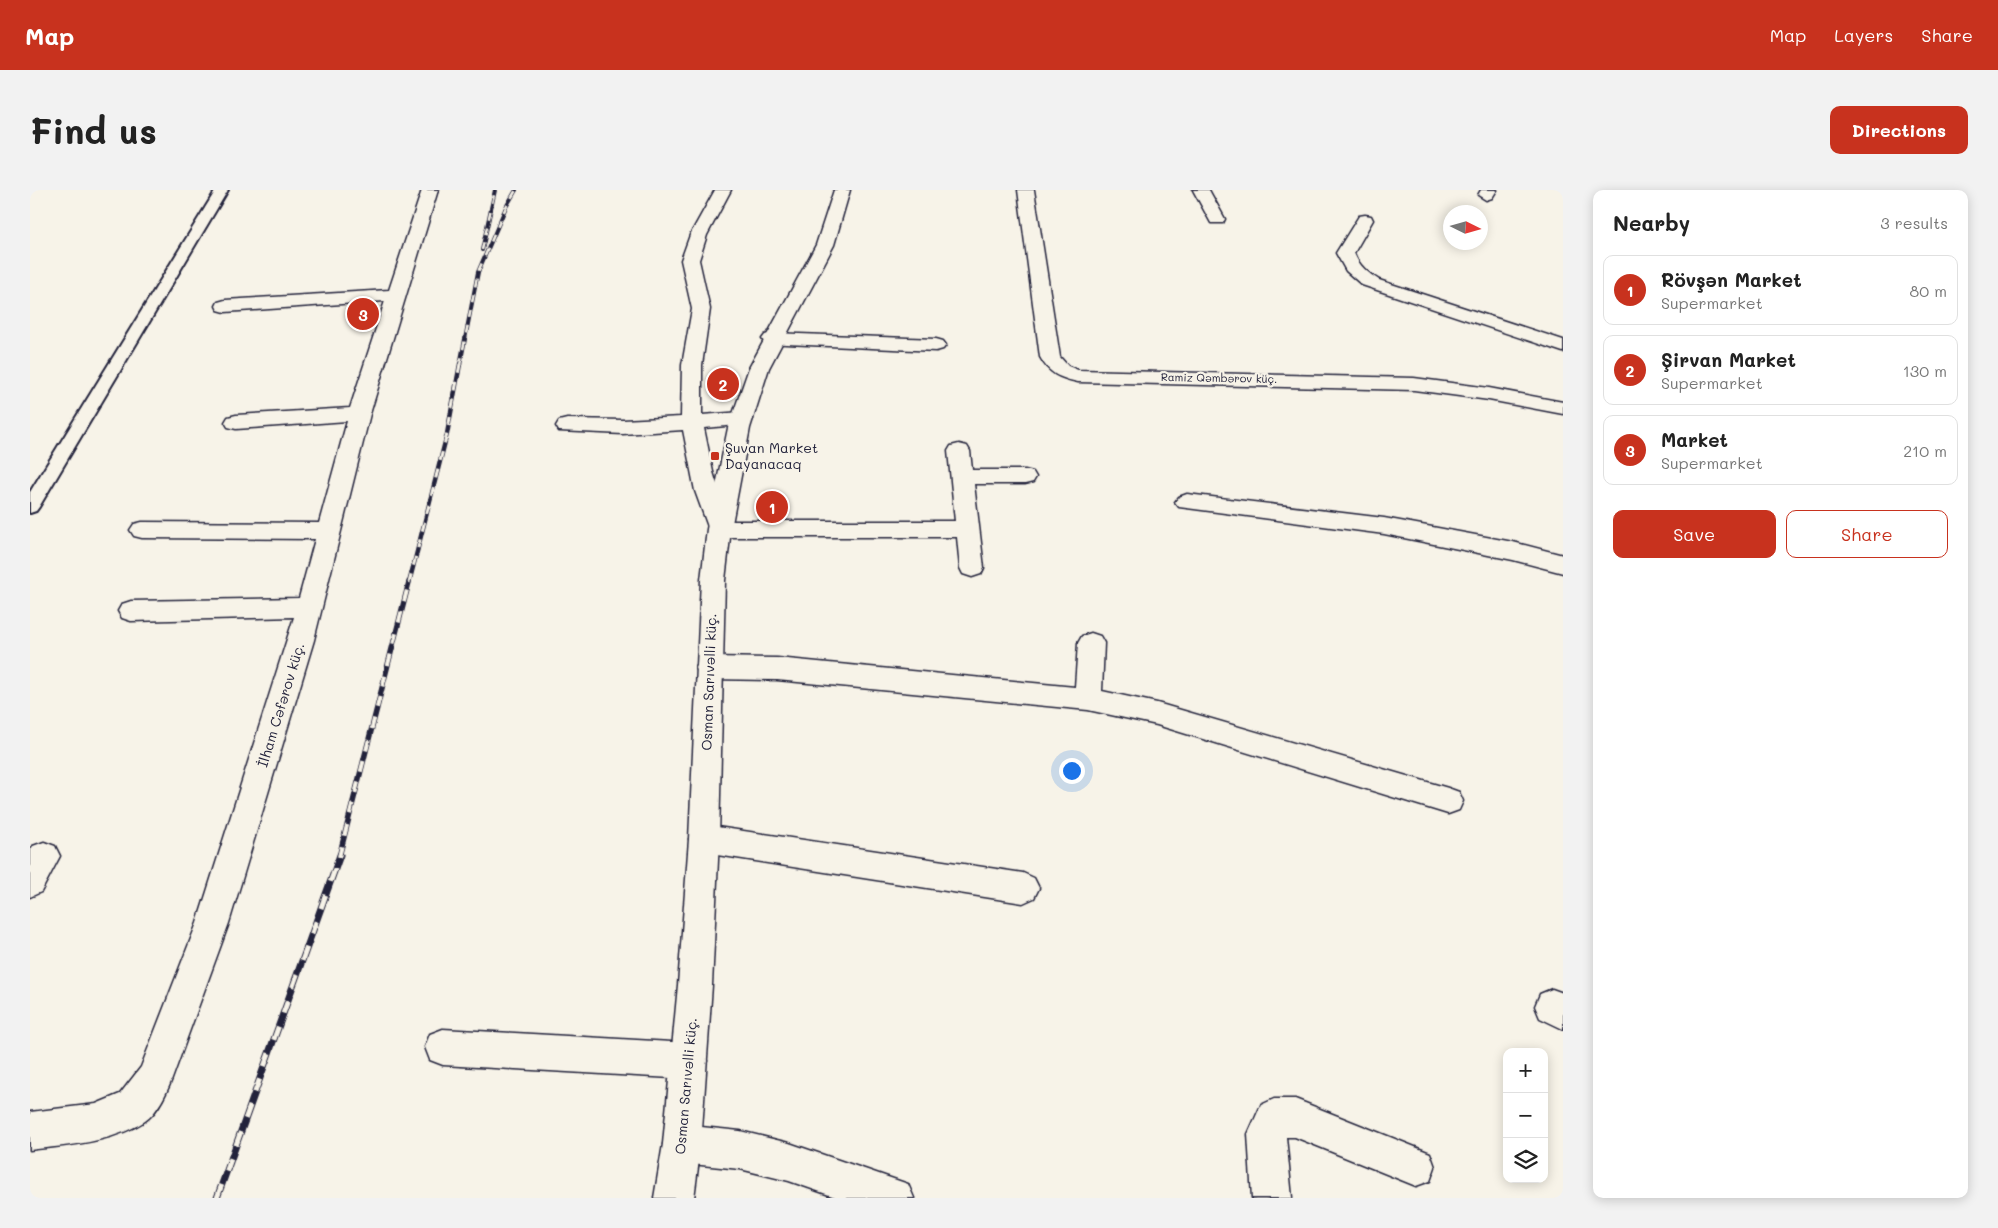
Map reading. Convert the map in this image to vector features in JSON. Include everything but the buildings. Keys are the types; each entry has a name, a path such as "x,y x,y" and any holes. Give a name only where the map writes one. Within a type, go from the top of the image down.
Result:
{"street":[{"name":"İlham Cəfərov küç.","path":"30,1131 97,1123 133,1107 154,1079 213,923 310,606 359,414 430,190"},
{"path":"723,190 703,226 692,251 689,265 702,308 691,367 692,422 707,494 719,529 967,528"},
{"name":"Osman Sarıvəlli küç.","path":"674,1198 682,1144 689,1061 704,839 713,580 729,468 742,419 759,368 772,339 814,268 825,245 842,190"},
{"name":"Ramiz Qəmbərov küç.","path":"1026,190 1050,357 1054,366 1064,372 1078,376 1414,384 1490,394 1563,408"},
{"path":"1201,190 1217,219"},
{"path":"1365,220 1345,253 1348,263 1356,274 1373,284 1563,346"},
{"path":"225,306 398,295"},
{"path":"772,339 936,345"},
{"path":"236,422 359,414"},
{"path":"566,426 623,427 742,419"},
{"path":"959,451 972,568"},
{"path":"962,477 1025,477"},
{"path":"1186,502 1384,526 1513,551 1563,564"},
{"path":"142,530 330,531"},
{"path":"131,611 310,606"},
{"path":"1088,699 1091,643"},
{"path":"709,668 777,669 1088,699 1157,714 1448,801"},
{"path":"704,839 1023,888"},
{"path":"443,1047 689,1061"},
{"path":"1272,1198 1267,1134 1274,1118 1295,1118 1416,1167"},
{"path":"682,1144 740,1150 789,1162 894,1198"}],"lane":[{"path":"30,508 222,190"}],"railway":[{"path":"482,250 495,190"},
{"path":"460,365 478,272 506,207 516,190"},
{"path":"409,583 447,434 460,364"},
{"path":"339,857 409,582"},
{"path":"217,1198 340,855"}],"place":[{"name":"Market","path":"363,314"},
{"name":"Şirvan Market","path":"723,384"},
{"name":"Şuvan Market Dayanacaq","path":"715,456"},
{"name":"Rövşən Market","path":"772,507"}]}
